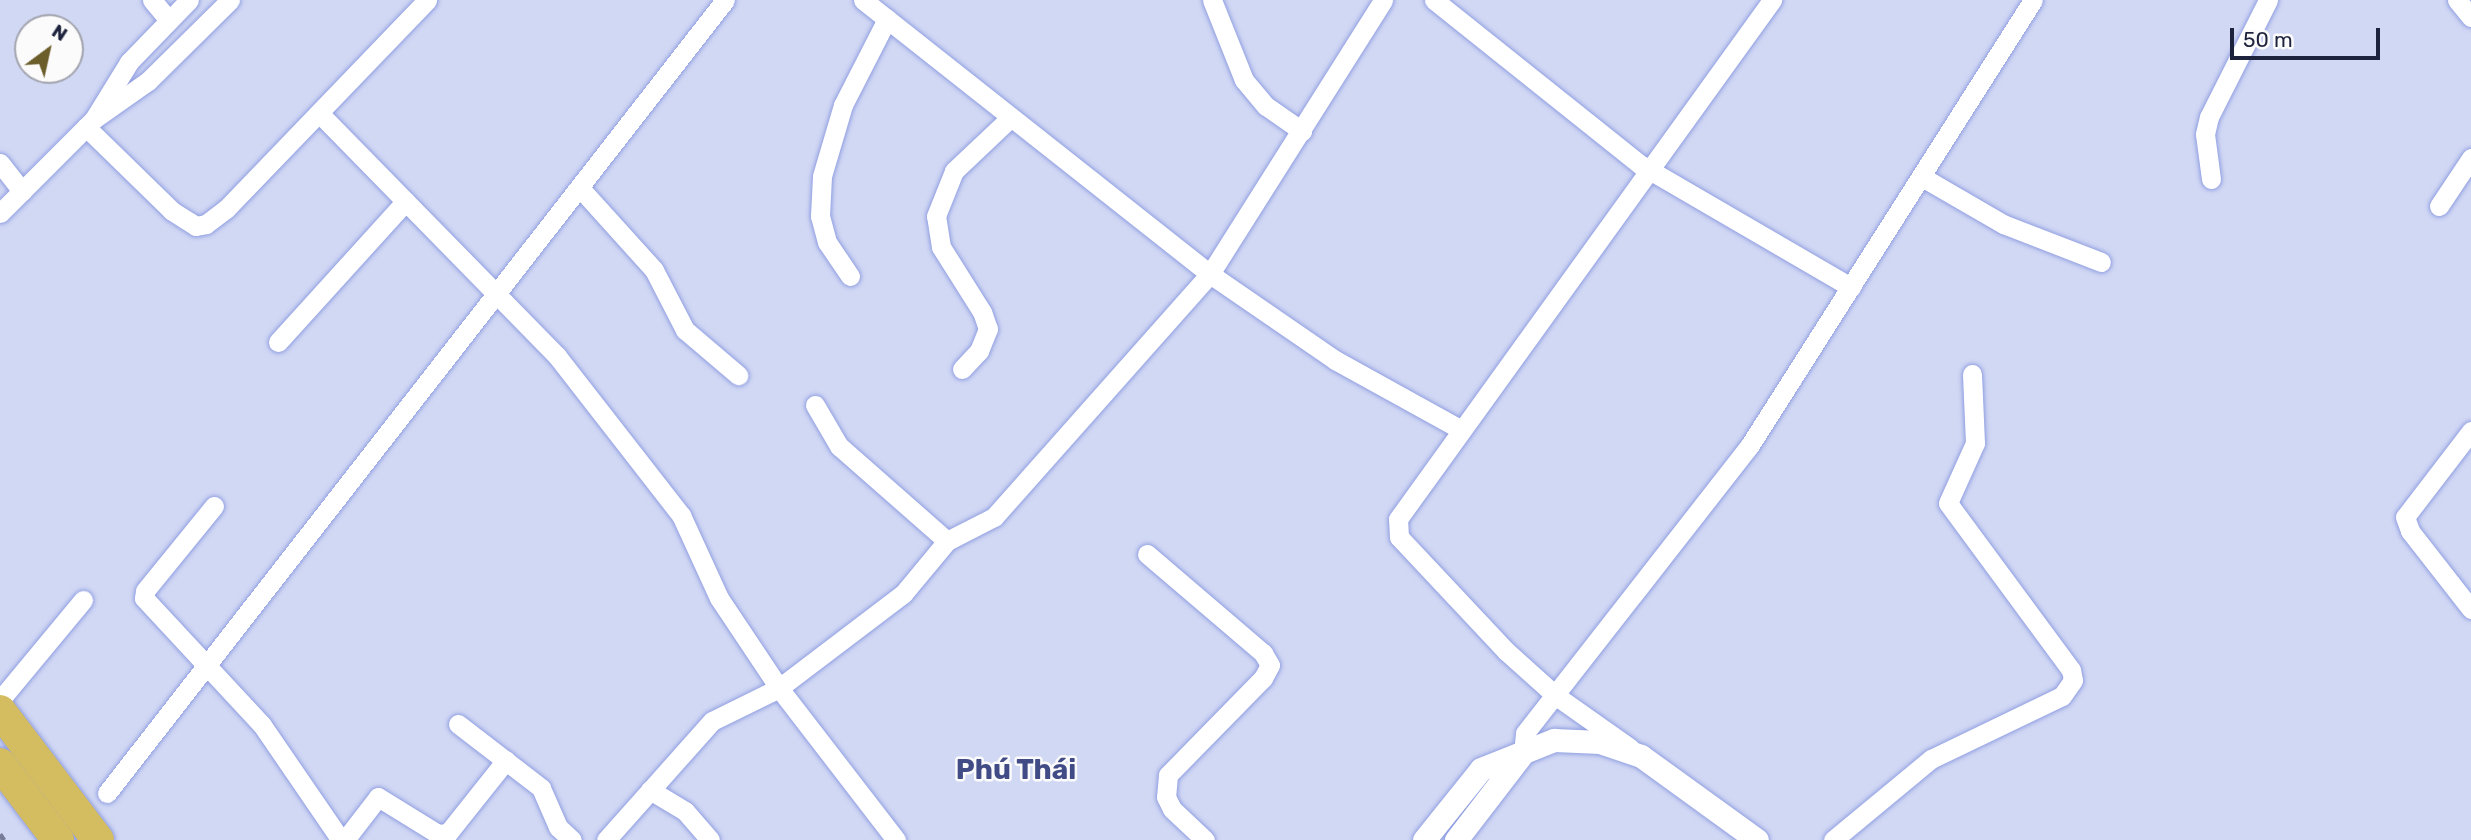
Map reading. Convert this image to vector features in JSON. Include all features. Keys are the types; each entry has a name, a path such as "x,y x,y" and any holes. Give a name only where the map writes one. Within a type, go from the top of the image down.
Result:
{"highway":[{"path":"0,711 97,840"},
{"path":"0,764 58,840"}],"street":[{"path":"152,0 169,20"},
{"path":"90,123 129,62 189,0"},
{"path":"0,213 90,123 148,81 230,0"},
{"path":"90,123 172,211 196,226 206,224 226,209 427,0"},
{"path":"107,793 498,295 725,0"},
{"path":"863,0 1210,274 1335,360 1460,429"},
{"path":"1212,0 1244,80 1266,106 1302,131"},
{"path":"606,840 712,721 779,688 903,594 947,541 994,517 1210,274 1383,0"},
{"path":"1434,0 1650,169 1851,287"},
{"path":"1757,840 1555,695 1506,651 1399,537 1398,519 1460,429 1772,0"},
{"path":"1456,840 1523,753 1525,733 1750,446 2033,0"},
{"path":"2211,179 2205,134 2209,117 2268,0"},
{"path":"2458,0 2471,17"},
{"path":"850,276 827,242 820,216 822,176 843,105 887,19"},
{"path":"319,113 557,356 681,515 719,598 779,688 896,840"},
{"path":"962,369 979,351 988,328 982,312 941,247 936,216 954,171 1010,118"},
{"path":"2440,206 2471,159"},
{"path":"0,163 22,191"},
{"path":"1922,177 2003,224 2101,262"},
{"path":"580,188 654,270 685,330 738,375"},
{"path":"278,342 406,201"},
{"path":"1833,840 1931,760 1963,740 2062,695 2073,680 2071,670 1948,503 1975,443 1972,374"},
{"path":"815,405 839,446 947,541"},
{"path":"2471,431 2404,517 2410,531 2471,609"},
{"path":"214,506 144,595 262,725 342,838 378,797 438,834 448,834 506,760"},
{"path":"1147,554 1264,653 1270,664 1264,678 1168,775 1166,797 1172,809 1205,840"},
{"path":"0,700 83,600"},
{"path":"458,724 547,794 558,827 572,840"},
{"path":"1424,840 1481,769 1554,740 1600,742 1641,756"},
{"path":"650,790 685,811 710,840"}],"railway":[{"path":"0,834 4,840"}],"district":[{"name":"Phú Thái","path":"1016,770"}]}
